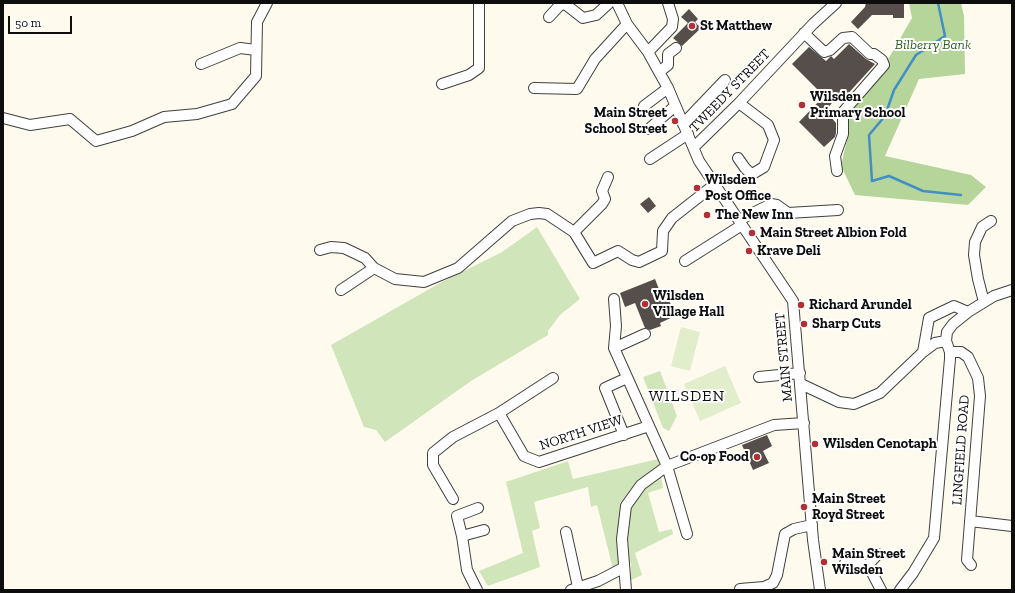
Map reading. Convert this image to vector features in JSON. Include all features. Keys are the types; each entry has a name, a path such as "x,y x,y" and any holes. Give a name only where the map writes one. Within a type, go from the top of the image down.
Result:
{"street":[{"path":"3,118 30,125 70,119 96,141 132,131 164,117 196,114 232,104 256,76 257,22 267,3"},
{"path":"442,84 469,75 479,68 479,3"},
{"path":"549,17 560,5 565,4 583,18 596,15 609,3"},
{"name":"MAIN STREET","path":"617,3 627,24 648,52 668,88 699,161 793,301 812,525 820,590"},
{"path":"648,52 672,27 672,19 668,3"},
{"name":"TWEEDY STREET","path":"694,147 739,103 804,33 836,3"},
{"path":"534,88 577,90 595,59 627,24"},
{"path":"804,33 824,52 830,50 843,38 852,37 870,54 874,54 882,60 884,65 843,112 843,134 835,156 837,171"},
{"path":"201,64 240,48 256,50"},
{"path":"659,72 668,65 668,54 676,48"},
{"path":"683,124 725,80"},
{"path":"644,106 668,88"},
{"path":"738,158 750,173 754,173 764,167 774,140 768,125 739,103"},
{"path":"649,128 675,106"},
{"path":"650,159 688,134"},
{"path":"574,232 602,204 605,199 602,191 608,177"},
{"path":"320,250 332,247 344,248 365,258 374,268 395,279 405,282 424,282 458,268 512,220 530,214 547,214 574,232 593,263 618,251 632,260 639,262 662,251 663,230 672,218 714,185"},
{"path":"685,261 740,222 771,204 777,205 788,213 838,210"},
{"path":"984,302 974,255 975,242 982,227 991,221"},
{"path":"341,290 374,268"},
{"path":"801,384 839,402 854,404 880,394 923,352 935,343 946,341 947,332 953,324 968,312 994,296 1012,290"},
{"path":"614,299 616,326 614,348 667,466 686,534"},
{"path":"923,352 929,318 954,306 968,312"},
{"path":"614,348 645,334"},
{"name":"LINGFIELD ROAD","path":"900,590 913,573 934,538 950,352 946,341"},
{"name":"LINGFIELD ROAD","path":"950,352 961,352 968,357 978,378 980,396 967,560 971,565"},
{"path":"759,377 800,373"},
{"path":"453,499 433,465 433,453 453,437 499,413 553,378"},
{"path":"624,434 605,388 627,378"},
{"name":"NORTH VIEW","path":"499,413 524,456 539,462 649,426"},
{"path":"626,590 623,568 622,539 626,506 641,485 667,466 774,425 804,423"},
{"path":"477,590 467,570 462,536 457,516 478,508"},
{"path":"970,521 1012,526"},
{"path":"740,590 773,583 777,575 785,534 794,529 812,525"},
{"path":"462,536 484,530"},
{"path":"566,532 575,589 598,581 623,568"},
{"path":"868,565 878,554"},
{"path":"845,563 868,565"},
{"path":"868,565 881,590"}],"green space":[{"name":"Bilberry Bank","path":"909,3 961,3 964,16 965,74 919,79 885,156 971,175 986,187 968,205 855,195 841,166 847,139 843,118 887,61 912,18"},
{"path":"537,227 580,299 560,315 548,331 548,335 471,381 385,442 376,430 364,427 331,345 440,283 502,252"},
{"path":"681,327 700,332 690,371 671,366"},
{"path":"725,366 741,403 700,421 684,384"},
{"path":"660,371 677,416 669,431 663,428 643,377"},
{"path":"658,459 663,488 648,493 659,532 672,529 673,534 635,553 642,575 631,580 631,563 613,569 597,505 591,507 588,487 534,502 540,528 532,531 540,567 488,586 479,571 523,553 506,482 568,461 573,479"}],"building":[{"path":"866,3 904,4 904,18 893,18 893,15 872,15 858,29 851,22 865,7"},
{"name":"St Matthew","path":"689,9 698,19 695,22 701,28 682,46 673,38 688,23 681,17"},
{"path":"849,44 866,59 875,64 844,98 834,100 826,111 836,123 836,133 835,137 824,147 799,122 824,96 792,64 809,47 826,61 831,56 834,59"},
{"path":"649,197 656,206 648,213 640,204"},
{"name":"Wilsden Village Hall","path":"655,279 664,302 669,300 675,316 660,323 661,326 650,330 645,328 635,303 625,307 620,293"},
{"name":"Co-op Food","path":"767,435 772,446 763,451 769,463 753,470 742,445"}],"waterway":[{"path":"938,3 945,36 916,55 894,90 885,116 869,135 872,181 889,176 923,191 961,195"}],"place":[{"name":"St Matthew","path":"692,26"},
{"name":"Wilsden Primary School","path":"802,105"},
{"name":"Main Street School Street","path":"675,121"},
{"name":"Wilsden Post Office","path":"697,188"},
{"name":"The New Inn","path":"707,215"},
{"name":"Main Street Albion Fold","path":"752,233"},
{"name":"Krave Deli","path":"749,251"},
{"name":"Wilsden Village Hall","path":"645,304"},
{"name":"Richard Arundel","path":"801,305"},
{"name":"Sharp Cuts","path":"804,324"},
{"name":"Wilsden Cenotaph","path":"815,444"},
{"name":"Co-op Food","path":"757,457"},
{"name":"Main Street Royd Street","path":"804,507"},
{"name":"Main Street Wilsden","path":"824,562"}],"district":[{"name":"WILSDEN","path":"687,396"}]}
